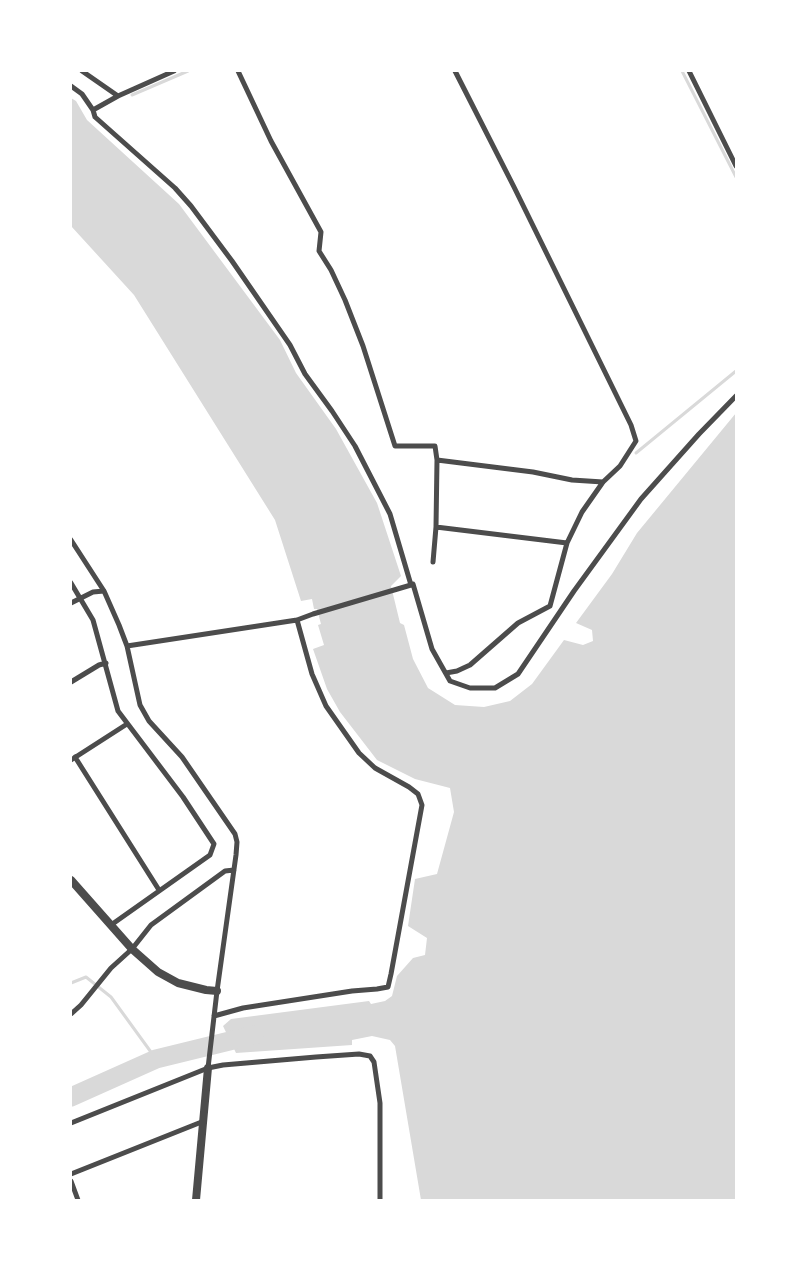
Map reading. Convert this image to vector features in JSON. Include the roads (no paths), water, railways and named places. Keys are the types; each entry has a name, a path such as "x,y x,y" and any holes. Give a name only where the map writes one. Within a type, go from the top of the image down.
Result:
{"street":[{"path":"82,71 118,96"},
{"path":"93,110 118,96 174,71"},
{"path":"238,71 271,141 321,232 319,251 331,270 360,337 395,446 435,446 437,460 436,527 433,562"},
{"path":"446,673 457,672 470,665 518,623 550,606 567,543 582,512 603,482 620,466 636,440 631,425 514,187 454,71"},
{"path":"688,71 736,166"},
{"path":"71,86 82,94 96,117 175,188 191,206 290,345 306,374 355,446 390,514 432,649 450,681 470,688 495,688 518,674 574,591 640,499 736,396"},
{"path":"437,460 533,472 572,480 603,482"},
{"path":"436,527 567,543"},
{"path":"71,540 104,591 127,646 140,705 149,721 182,757 235,834 237,842 217,991 196,1200"},
{"path":"71,583 94,620 118,711 183,797 214,844 210,855 159,890 112,926"},
{"path":"127,646 297,620 411,585"},
{"path":"71,603 93,592 104,591"},
{"path":"214,1019 252,1007 352,991 377,990 388,986 392,974 422,805 418,794 375,768 359,753 326,706 312,674 297,620"},
{"path":"71,682 99,665 106,663"},
{"path":"127,724 73,758 159,890"},
{"path":"71,1014 90,995 107,973 132,949 151,925 225,871 234,870"},
{"path":"71,880 132,949 158,972 178,983 217,991"},
{"path":"71,1123 209,1064 223,1065 316,1056 359,1054 370,1056 374,1062 380,1103 380,1200"},
{"path":"71,1174 204,1121"},
{"path":"71,1181 78,1200"}],"waterway":[{"path":"132,95 188,71"},
{"path":"682,71 736,177"},
{"path":"636,453 736,371"},
{"path":"71,983 86,977 111,997 156,1059"},
{"path":"71,1097 156,1059 254,1035"}]}
